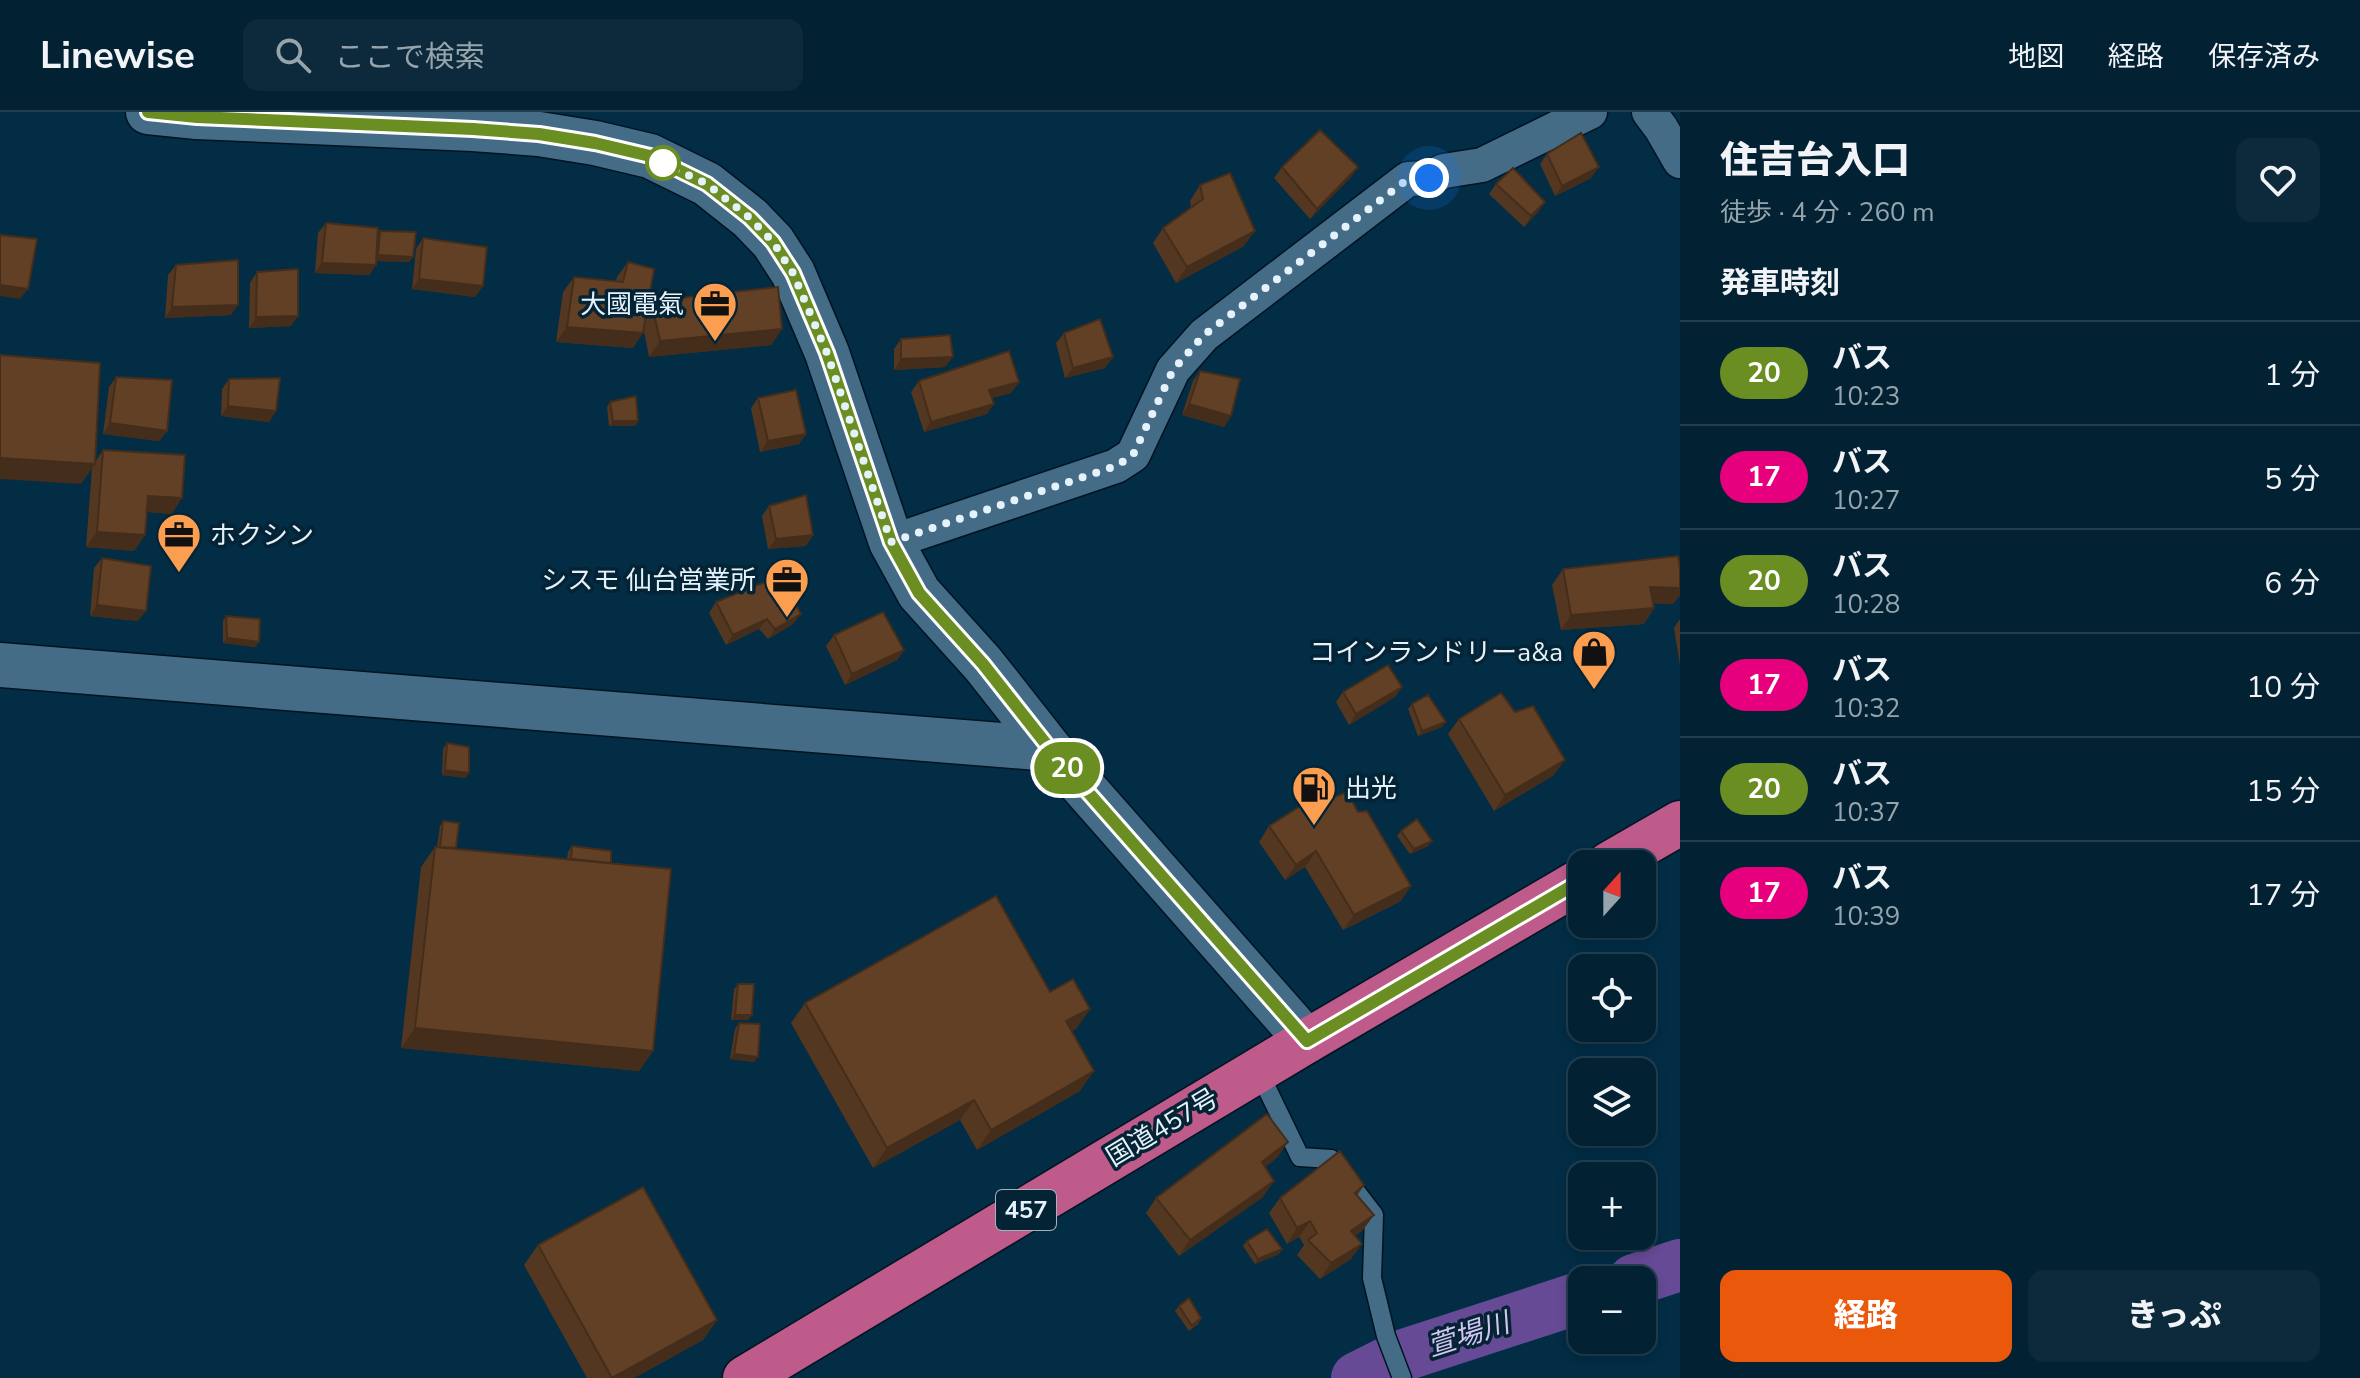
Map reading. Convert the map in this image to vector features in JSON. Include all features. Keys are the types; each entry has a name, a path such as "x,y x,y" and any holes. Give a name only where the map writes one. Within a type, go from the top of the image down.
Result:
{"highway":[{"path":"1633,850 1680,823"},
{"name":"国道457号","path":"745,1378 1568,888"}],"street":[{"path":"148,112 197,117 473,129 539,134 595,143 650,156 707,184 750,218 766,234 793,273 827,353 891,542 919,593 983,664 1050,749 1307,1041"},
{"path":"891,542 1116,466 1133,455 1173,370 1204,335 1408,179 1429,178 1444,171 1482,165 1590,112"},
{"path":"1649,112 1680,161"},
{"path":"0,665 1050,749"}],"lane":[{"path":"1258,1070 1300,1157 1331,1159 1374,1215 1372,1278 1386,1336 1402,1378"}],"building":[{"path":"1320,130 1358,167 1317,209 1282,167"},
{"path":"1581,133 1599,167 1562,186 1547,154"},
{"path":"1513,168 1545,202 1531,216 1496,184"},
{"path":"1230,173 1255,231 1187,267 1163,228 1203,199 1200,185"},
{"path":"326,223 378,228 376,265 322,263"},
{"path":"380,231 416,232 413,257 378,255"},
{"path":"0,235 37,239 28,289 0,285"},
{"path":"423,238 487,247 483,286 419,279"},
{"path":"238,260 238,305 172,307 176,265"},
{"path":"628,262 654,269 643,333 567,327 574,277 623,282"},
{"path":"298,269 298,316 256,317 257,272"},
{"path":"778,287 782,329 660,341 651,301"},
{"path":"1100,319 1113,357 1073,368 1064,333"},
{"path":"950,335 953,357 901,359 901,339"},
{"path":"1009,351 1019,382 989,390 994,404 931,422 919,381"},
{"path":"0,355 100,363 95,464 0,458"},
{"path":"1200,371 1240,379 1231,416 1189,404"},
{"path":"116,377 172,380 167,431 110,423"},
{"path":"280,378 276,411 228,406 229,379"},
{"path":"796,390 806,434 768,441 758,398"},
{"path":"636,396 638,421 613,421 610,402"},
{"path":"103,450 185,455 182,498 148,496 145,535 97,532"},
{"path":"806,495 813,535 776,539 769,506"},
{"path":"1678,556 1680,588 1650,587 1654,608 1571,615 1563,569"},
{"path":"102,558 151,566 146,611 97,605"},
{"path":"780,576 801,614 775,629 767,619 733,635 716,602"},
{"path":"883,612 904,650 852,674 834,635"},
{"path":"226,616 260,619 259,642 227,638"},
{"path":"1388,665 1402,687 1356,714 1343,692"},
{"path":"1501,693 1515,712 1533,706 1565,760 1505,795 1459,719"},
{"path":"1428,695 1446,722 1422,731 1412,704"},
{"path":"447,743 469,747 469,773 445,770"},
{"path":"1332,786 1335,797 1347,792 1358,812 1367,811 1411,886 1354,915 1316,851 1296,865 1269,826"},
{"path":"1417,819 1432,841 1414,849 1401,831"},
{"path":"443,821 459,823 456,848 440,847"},
{"path":"572,846 611,851 611,863 571,859"},
{"path":"435,847 671,869 653,1051 415,1028"},
{"path":"996,896 1050,992 1073,979 1090,1009 1066,1021 1094,1071 991,1130 974,1100 887,1148 805,1003"},
{"path":"738,984 754,984 752,1015 735,1015"},
{"path":"739,1023 760,1024 758,1057 734,1054"},
{"path":"1267,1114 1288,1142 1262,1162 1274,1181 1190,1240 1156,1198"},
{"path":"1340,1151 1364,1185 1355,1193 1374,1215 1351,1231 1362,1244 1331,1263 1308,1240 1317,1233 1310,1221 1297,1228 1280,1198"},
{"path":"643,1187 717,1320 612,1378 538,1245"},
{"path":"1267,1229 1282,1249 1258,1259 1247,1241"},
{"path":"1189,1298 1201,1318 1192,1326 1179,1306"}],"waterway":[{"name":"萱場川","path":"1656,1273 1680,1265"},
{"name":"萱場川","path":"1357,1378 1401,1356 1568,1302"}],"bus line":[{"name":"20","path":"148,112 197,117 473,129 539,134 595,143 650,156 707,184 750,218 773,242 793,273 827,353 891,542 919,593 983,664 1050,749 1307,1041 1568,888"}],"place":[{"name":"大國電氣","path":"715,343"},
{"name":"ホクシン","path":"179,574"},
{"name":"シスモ 仙台営業所","path":"787,619"},
{"name":"コインランドリーa&a","path":"1594,691"},
{"name":"出光","path":"1314,827"}],"route":[{"path":"663,163 707,184 750,218 773,242 793,273 827,353 891,542 1116,466 1133,455 1173,370 1204,335 1408,179 1429,178"}]}
